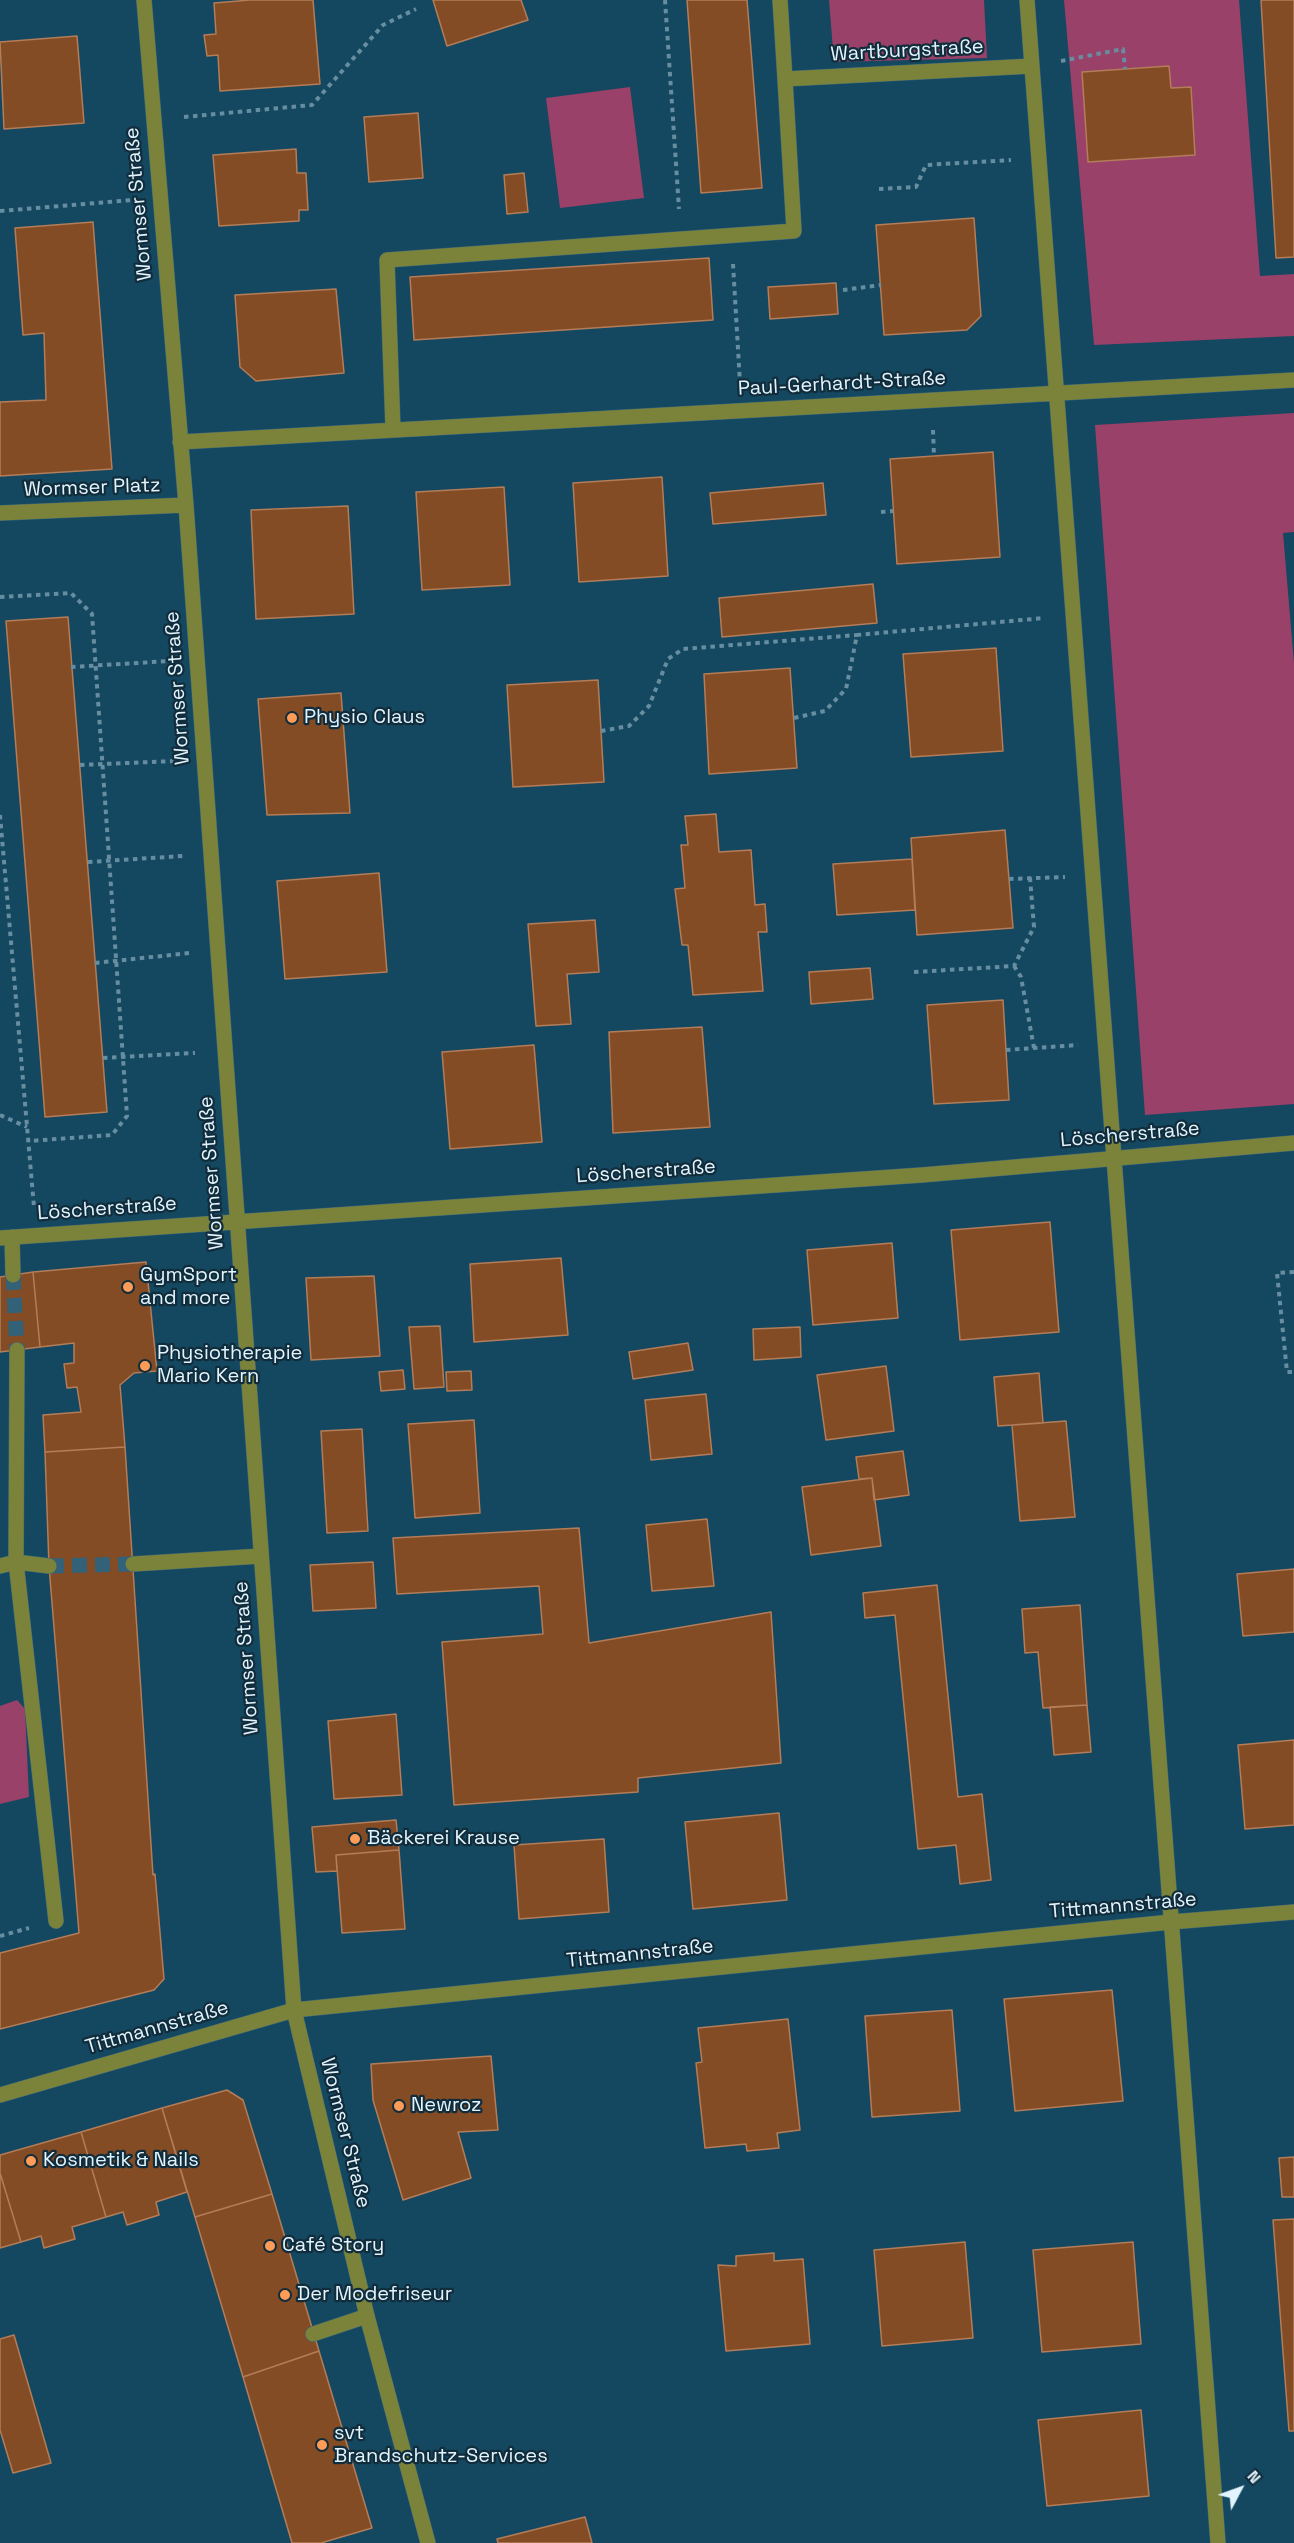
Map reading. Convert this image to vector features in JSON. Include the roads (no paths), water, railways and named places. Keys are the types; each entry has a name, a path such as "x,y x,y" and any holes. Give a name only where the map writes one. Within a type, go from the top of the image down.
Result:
{"street":[{"name":"Wormser Straße","path":"144,0 186,505 294,2010 368,2316 429,2543"},
{"path":"393,429 387,260 794,231 780,0"},
{"path":"1027,0 1218,2543"},
{"name":"Wartburgstraße","path":"785,79 1032,66"},
{"name":"Paul-Gerhardt-Straße","path":"180,442 1294,380"},
{"name":"Wormser Platz","path":"0,513 186,505"},
{"name":"Löscherstraße","path":"6,1237 910,1176 1294,1143"},
{"path":"6,1237 13,1275"},
{"path":"17,1350 16,1562 56,1921"},
{"path":"132,1564 261,1556"},
{"path":"0,1566 16,1562 49,1566"},
{"name":"Tittmannstraße","path":"0,2095 294,2010 1171,1922 1294,1912"},
{"path":"313,2334 368,2316"}],"tunnel":[{"path":"13,1275 17,1350"},
{"path":"49,1566 133,1564"}],"place":[{"name":"Physio Claus","path":"292,718"},
{"name":"GymSport and more","path":"128,1287"},
{"name":"Physiotherapie Mario Kern","path":"145,1366"},
{"name":"Bäckerei Krause","path":"355,1839"},
{"name":"Newroz","path":"399,2106"},
{"name":"Kosmetik & Nails","path":"31,2161"},
{"name":"Café Story","path":"270,2246"},
{"name":"Der Modefriseur","path":"285,2295"},
{"name":"svt Brandschutz-Services","path":"322,2445"}]}
